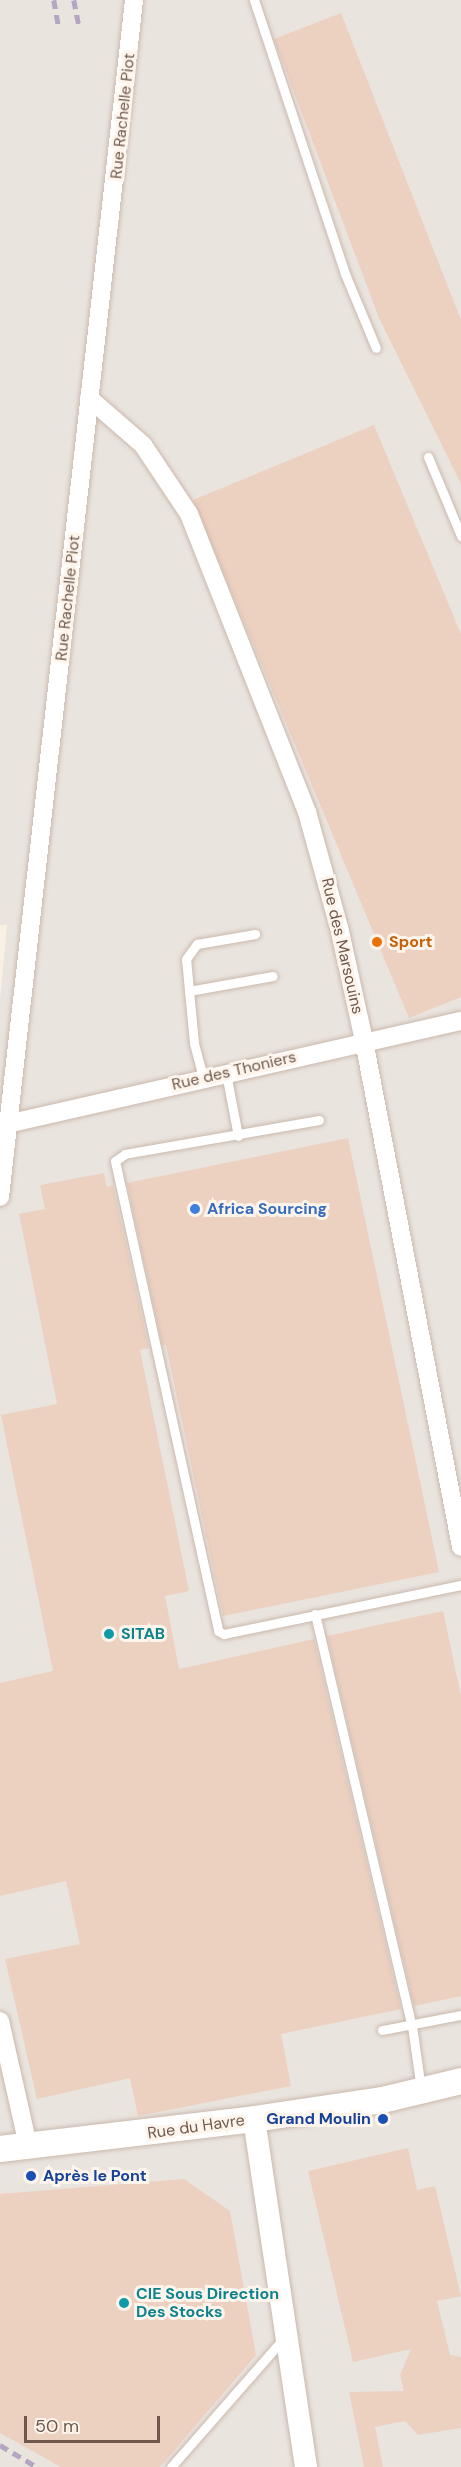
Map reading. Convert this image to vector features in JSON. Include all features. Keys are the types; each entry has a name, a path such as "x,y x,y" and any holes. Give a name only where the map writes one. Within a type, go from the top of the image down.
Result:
{"main road":[{"name":"Rue du Havre","path":"0,2149 254,2119 422,2090 461,2081"}],"street":[{"name":"Rue Rachelle Piot","path":"0,1197 51,764 89,398 135,0"},
{"name":"Rue des Marsouins","path":"89,398 143,445 189,514 308,812 339,927 364,1041 461,1547"},
{"name":"Rue des Thoniers","path":"7,1124 203,1077 461,1021"},
{"path":"0,2021 28,2145"},
{"path":"254,2119 284,2338 306,2467"}],"lane":[{"path":"254,0 341,263 376,348"},
{"path":"428,457 461,536"},
{"path":"203,1077 194,1043 186,959 197,944 255,934"},
{"path":"189,991 273,976"},
{"path":"226,1072 238,1136"},
{"path":"319,1120 125,1154 115,1161 218,1631 224,1634 461,1585"},
{"path":"315,1614 412,2026 422,2090"},
{"path":"382,2030 461,2015"},
{"path":"171,2467 284,2338"}],"shaded area":[{"path":"0,0 461,0 461,2467 0,2467 0,999 7,925 0,925"}],"building":[{"path":"341,13 461,320 461,484 379,318 274,39"},
{"path":"374,425 461,634 461,997 409,1018 193,500"},
{"path":"348,1138 439,1572 223,1616 166,1345 162,1345 127,1183"},
{"name":"SITAB","path":"104,1173 107,1187 113,1185 149,1348 140,1350 189,1591 165,1596 179,1669 314,1639 401,2009 281,2034 291,2086 138,2116 130,2078 37,2099 5,1959 80,1944 66,1881 0,1896 0,1683 53,1671 1,1415 57,1404 19,1214 45,1209 40,1185"},
{"path":"443,1611 461,1696 461,1996 414,2006 327,1636"},
{"path":"408,2148 417,2190 435,2186 461,2296 437,2301 450,2355 461,2357 461,2428 418,2435 405,2421 375,2427 383,2467 364,2467 349,2392 404,2391 400,2375 411,2349 353,2362 308,2171"},
{"name":"CIE Sous Direction Des Stocks","path":"184,2179 230,2211 256,2355 160,2467 61,2467 0,2433 0,2194"}],"railway":[{"path":"54,0 59,27"},
{"path":"74,0 79,25"},
{"path":"0,2445 37,2467"}],"place":[{"name":"Sport","path":"377,942"},
{"name":"Africa Sourcing","path":"195,1209"},
{"name":"SITAB","path":"109,1634"},
{"name":"Grand Moulin","path":"383,2119"},
{"name":"Après le Pont","path":"31,2176"},
{"name":"CIE Sous Direction Des Stocks","path":"124,2303"}]}
